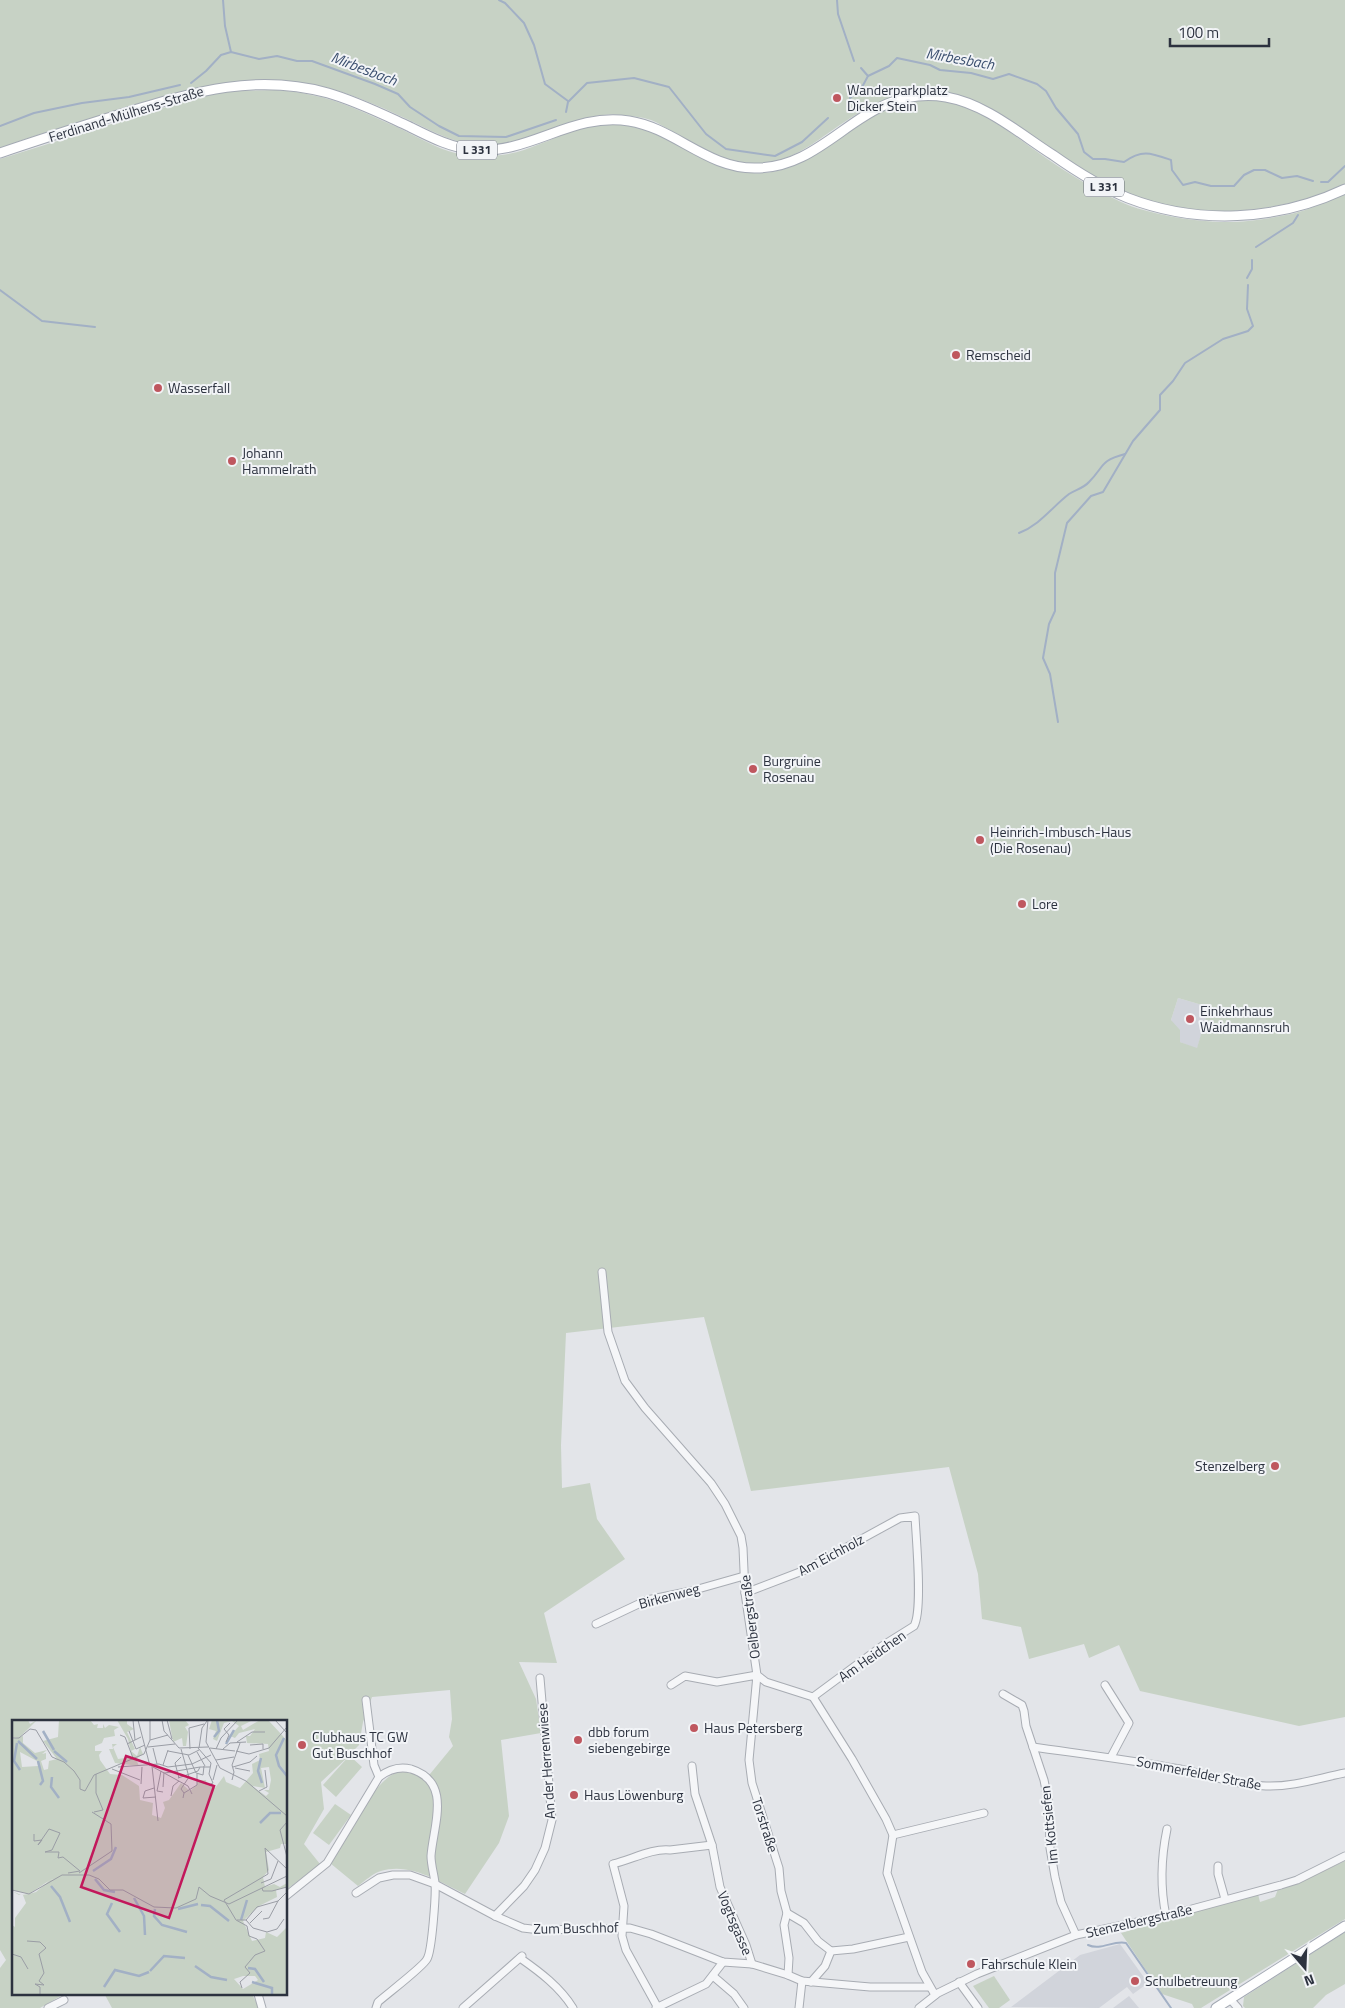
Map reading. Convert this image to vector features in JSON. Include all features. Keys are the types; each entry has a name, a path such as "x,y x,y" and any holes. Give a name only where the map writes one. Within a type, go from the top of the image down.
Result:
{"main road":[{"name":"Ferdinand-Mülhens-Straße","path":"0,153 184,94 227,86 268,84 310,89 350,100 440,141 465,148 504,149 530,143 578,124 616,120 654,127 720,163 756,168 780,165 804,157 859,118 885,104 900,99 943,96 971,104 1004,123 1071,168 1106,188 1139,202 1168,210 1211,216 1268,213 1304,205 1345,189"},
{"path":"1216,2008 1345,1926"}],"street":[{"name":"Oelbergstraße","path":"602,1272 608,1332 625,1381 645,1408 691,1460 726,1504 741,1536 745,1593 757,1675 766,1682 813,1697"},
{"name":"Am Eichholz","path":"745,1593 805,1570 900,1518 915,1516"},
{"name":"Am Heidchen","path":"813,1697 917,1622 915,1516"},
{"name":"Birkenweg","path":"596,1624 647,1600 744,1576"},
{"path":"671,1685 685,1676 716,1682 757,1675"},
{"name":"Torstraße","path":"757,1675 749,1760 752,1783 779,1868 781,1891 787,1914 784,1925 788,1975"},
{"name":"An der Herrenwiese","path":"495,1916 524,1886 535,1870 545,1848 552,1820 540,1678"},
{"path":"1105,1685 1129,1723 1112,1757"},
{"name":"Im Kottsiefen","path":"1003,1694 1022,1705 1026,1726 1044,1780 1049,1805 1050,1848 1054,1877 1060,1902 1076,1935"},
{"path":"813,1697 852,1758 886,1818 893,1835 887,1873 909,1937 929,1987 935,1995"},
{"path":"366,1700 374,1765 379,1777"},
{"name":"Sommerfelder Straße","path":"1033,1747 1112,1757 1183,1770 1229,1782 1268,1786 1295,1784 1345,1773"},
{"name":"Vogtsgasse","path":"692,1766 695,1794 712,1845 720,1887 746,1945 752,1964 802,1981 870,1987 929,1987"},
{"path":"288,1894 327,1864 379,1777 386,1772 407,1768 422,1775 432,1787 438,1808 431,1857 435,1884 431,1945 427,1960 378,2002 376,2008"},
{"path":"893,1835 984,1813"},
{"path":"1166,1916 1162,1899 1161,1874 1162,1851 1167,1829"},
{"path":"712,1845 663,1850 613,1864 624,1906 622,1936 626,1950 658,2008 697,1989 713,1976 723,1962"},
{"name":"Stenzelbergstraße","path":"919,2008 935,1995 959,1982 1076,1935 1166,1916 1297,1880 1345,1856"},
{"path":"1218,1866 1218,1874 1225,1899"},
{"name":"Zum Buschhof","path":"356,1893 379,1878 393,1875 410,1875 435,1884 515,1926 531,1930 622,1927 651,1934 723,1962 752,1964"},
{"path":"787,1914 804,1923 818,1941 832,1951 853,1949 909,1937"},
{"path":"811,1982 825,1966 832,1951"},
{"path":"464,2008 521,1957 542,1973 573,2008"},
{"path":"713,1976 734,1994 744,2008"},
{"path":"800,2008 802,1981"},
{"path":"959,1982 978,2008"},
{"path":"1230,1999 1238,2008"},
{"path":"48,2008 64,2000"}],"shaded area":[{"path":"0,0 1345,0 1345,185 1314,197 1249,210 1216,211 1150,202 1119,191 1089,175 1016,124 974,101 946,93 929,92 912,93 883,101 855,115 797,153 781,160 763,163 737,162 725,158 703,149 653,121 622,115 586,118 518,142 501,145 474,145 440,135 384,108 339,91 298,82 268,81 210,86 153,99 0,148"},
{"path":"276,90 322,97 365,113 441,148 472,156 507,154 524,150 590,127 618,125 634,127 667,139 713,163 746,173 763,173 787,168 809,158 869,118 890,107 914,101 940,101 955,104 983,115 1092,187 1121,202 1146,211 1207,221 1248,221 1298,212 1345,194 1345,1717 1299,1726 1140,1691 1119,1645 1089,1658 1084,1644 1029,1659 1021,1627 982,1619 978,1574 949,1467 751,1491 704,1317 566,1333 561,1445 562,1488 590,1483 597,1519 625,1559 544,1613 557,1663 519,1662 536,1699 541,1733 501,1740 509,1816 499,1843 465,1894 435,1879 403,1869 378,1872 358,1886 330,1863 360,1811 380,1785 390,1776 399,1772 430,1774 453,1746 449,1737 452,1719 450,1690 372,1697 363,1722 359,1745 349,1755 362,1767 336,1797 323,1785 349,1756 321,1782 324,1809 304,1844 320,1864 288,1888 288,1720 12,1720 12,1996 61,1996 40,2008 0,2008 0,1968 6,1960 0,1950 0,159 201,96 230,91","holes":["1178,998 1209,1007 1197,1048 1180,1042 1180,1030 1171,1020"]},
{"path":"1178,998 1209,1007 1197,1049 1180,1042 1171,1020"},
{"path":"335,1804 351,1815 329,1845 313,1833"},
{"path":"1345,1861 1345,1919 1201,2008 1194,2008 1192,2004 1162,1994 1121,1933 1258,1894 1260,1902 1275,1897 1278,1889 1291,1886"},
{"path":"1345,1932 1345,1984 1326,1995 1313,2008 1245,2008 1243,2006 1244,1997"},
{"path":"1120,1944 1148,1983 1133,1994 1127,1987 1099,2008 1011,2007 1080,1955"},
{"path":"994,1976 1010,2000 999,2008 989,2008 973,1986"},
{"path":"106,1996 253,1996 259,2008 112,2008"},
{"path":"1129,1996 1139,2008 1113,2008"}],"waterway":[{"path":"223,0 225,26 231,52"},
{"path":"499,0 505,3 524,23 534,45 545,84 568,101"},
{"path":"837,0 838,14 854,61"},
{"name":"Mirbesbach","path":"191,83 221,55 231,52 259,59 277,56 297,61 312,61 398,94 410,107 439,126 459,136 506,137 556,120"},
{"name":"Mirbesbach","path":"850,98 861,89 868,76 889,66 897,58 930,65 940,70 971,73 993,79 1009,74 1037,84 1046,91 1056,108 1078,134 1084,152 1093,159 1124,162 1136,155 1158,156 1171,160 1172,170 1183,185 1195,182 1211,186 1234,186 1244,175 1254,170 1265,170 1282,178 1297,176 1313,181"},
{"path":"861,68 868,76"},
{"name":"Mirbesbach","path":"566,112 568,102 587,83 634,78 669,87 706,134 726,149 775,156 802,142 828,118"},
{"name":"Mirbesbach","path":"0,126 34,113 82,103 129,97 180,85"},
{"name":"Mirbesbach","path":"1321,182 1328,182 1345,166"},
{"path":"1256,247 1293,223 1298,215"},
{"path":"1247,278 1252,269 1252,260"},
{"path":"1058,722 1050,674 1043,658 1049,624 1055,611 1055,573 1067,523 1091,496 1103,492 1133,441 1160,410 1160,395 1173,381 1185,363 1223,339 1248,331 1253,326 1247,309 1248,285"},
{"path":"0,290 42,321 95,327"},
{"path":"1019,533 1040,521 1069,494 1087,484 1106,462 1125,454"},
{"path":"1088,1945 1098,1947 1121,1942 1126,1943 1171,2008"}],"place":[{"name":"Wanderparkplatz Dicker Stein","path":"837,98"},
{"name":"Remscheid","path":"956,355"},
{"name":"Wasserfall","path":"158,388"},
{"name":"Johann Hammelrath","path":"232,461"},
{"name":"Burgruine Rosenau","path":"753,769"},
{"name":"Heinrich-Imbusch-Haus (Die Rosenau)","path":"980,840"},
{"name":"Lore","path":"1022,904"},
{"name":"Einkehrhaus Waidmannsruh","path":"1190,1019"},
{"name":"Stenzelberg","path":"1275,1466"},
{"name":"Haus Petersberg","path":"694,1728"},
{"name":"dbb forum siebengebirge","path":"578,1740"},
{"name":"Clubhaus TC GW Gut Buschhof","path":"302,1745"},
{"name":"Haus Löwenburg","path":"574,1795"},
{"name":"Fahrschule Klein","path":"971,1964"},
{"name":"Schulbetreuung","path":"1135,1981"}]}
